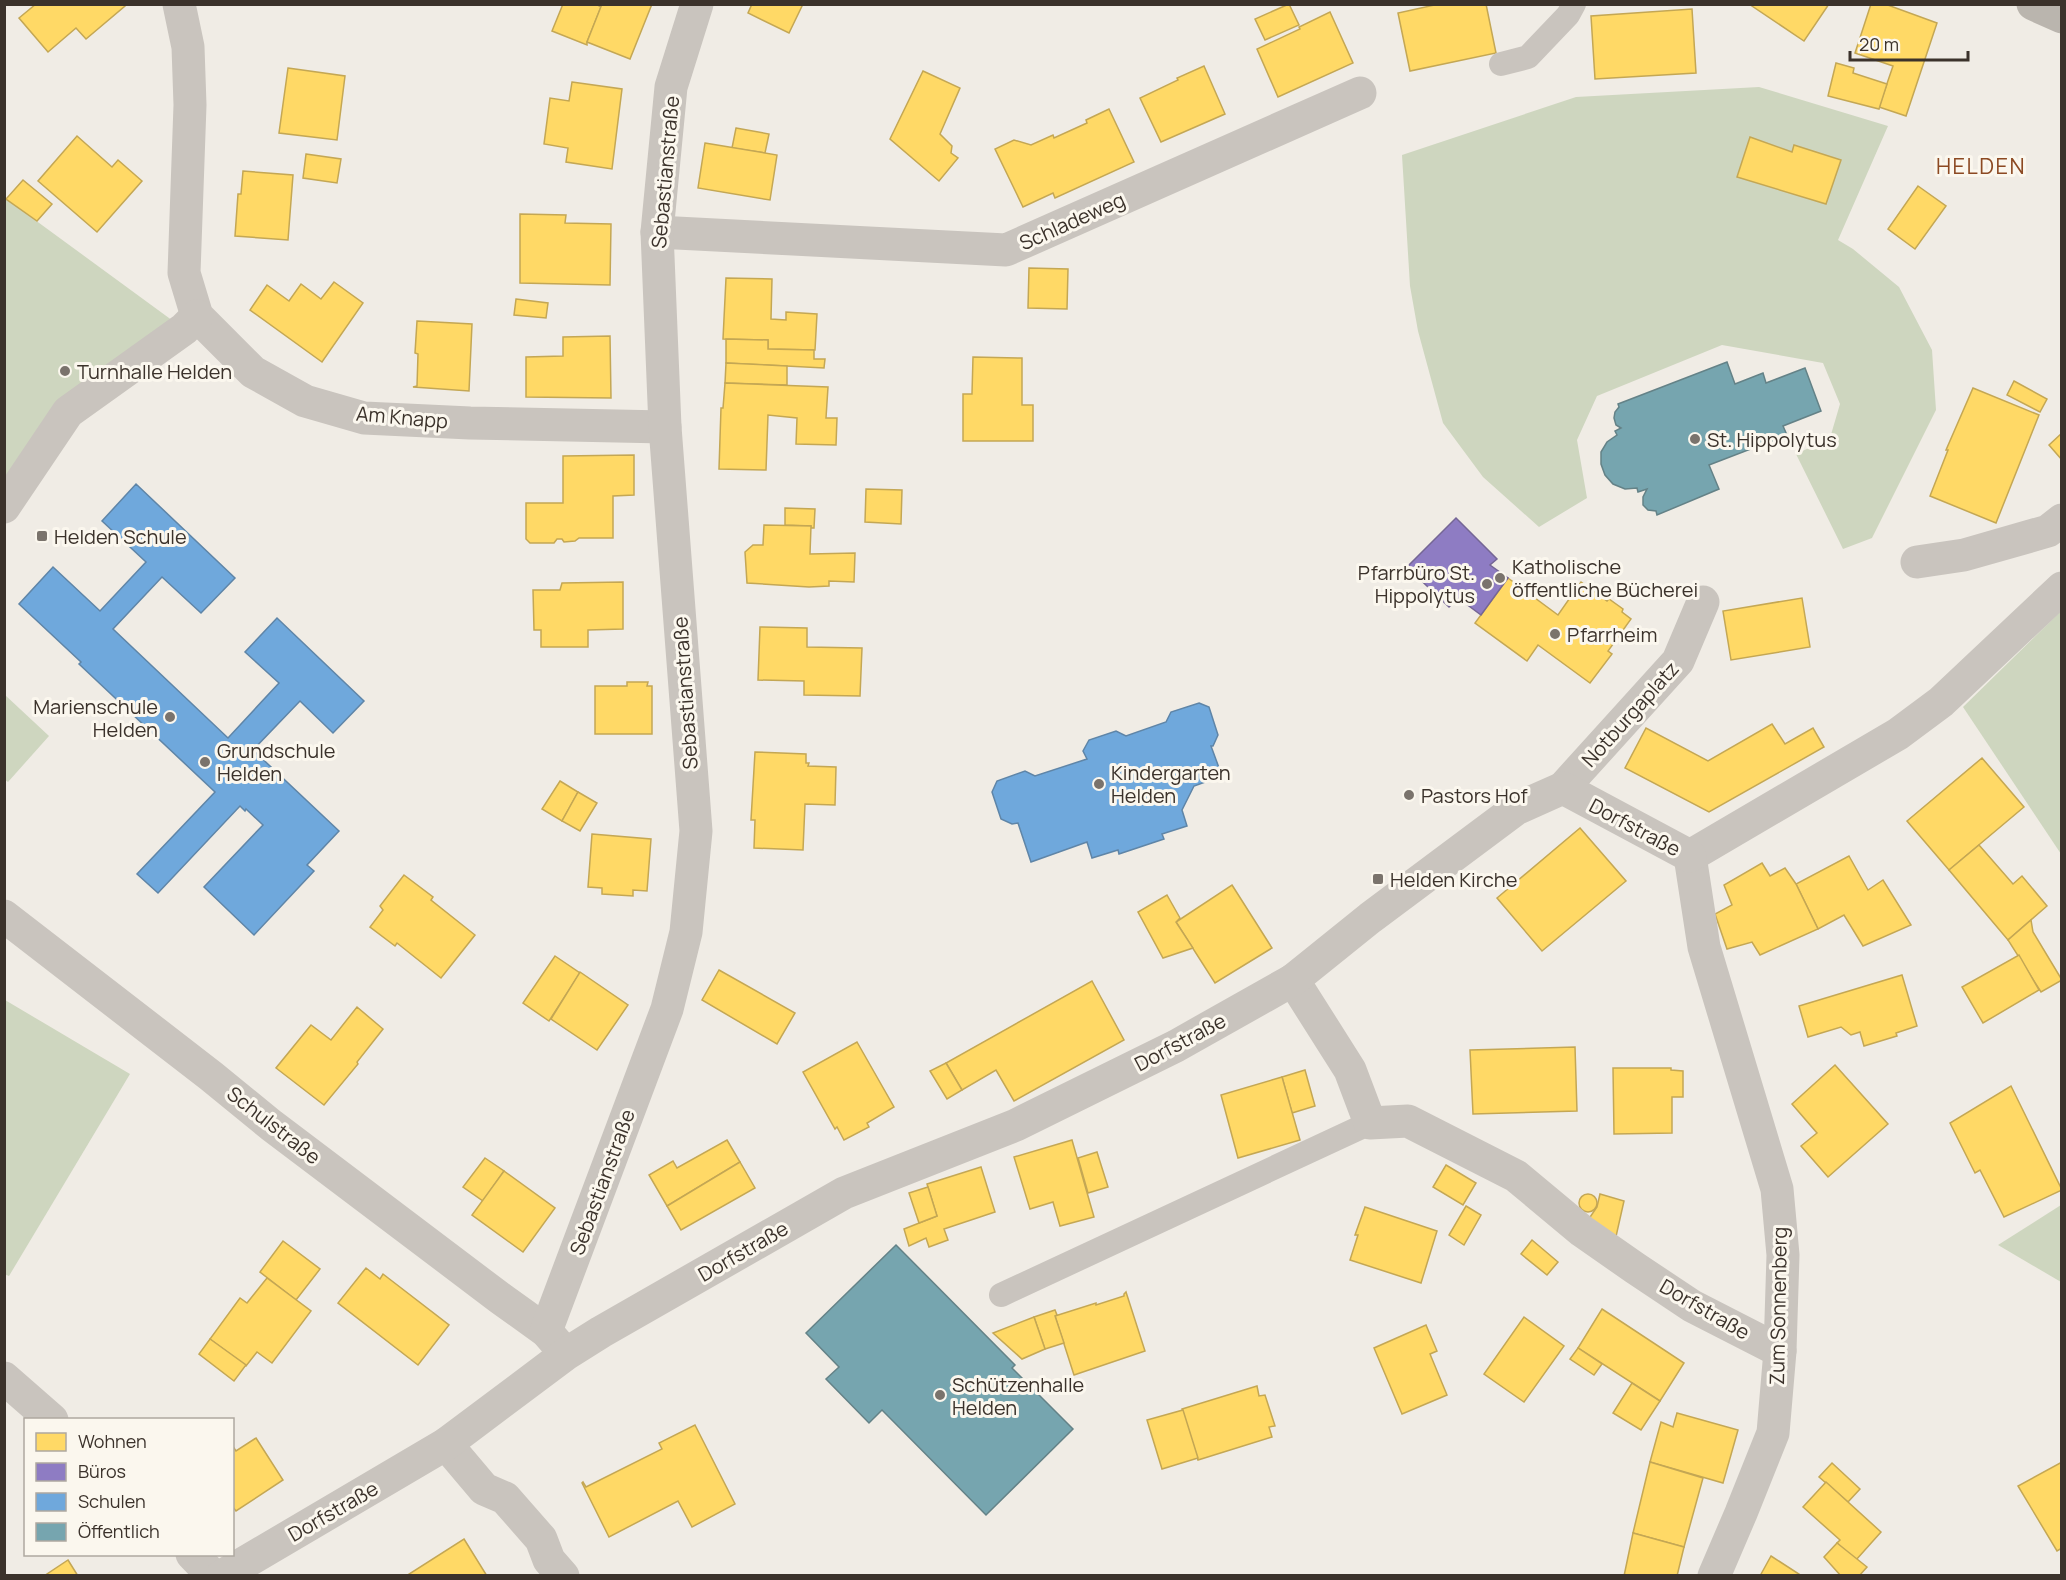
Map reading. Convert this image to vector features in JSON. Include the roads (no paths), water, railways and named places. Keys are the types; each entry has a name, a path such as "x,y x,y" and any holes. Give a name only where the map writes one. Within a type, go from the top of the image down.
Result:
{"main road":[{"path":"2033,4 2061,17"}],"street":[{"name":"Am Knapp","path":"179,4 188,48 190,105 184,273 197,316 253,372 305,401 364,418 470,423 665,427"},
{"name":"Sebastianstraße","path":"556,1343 667,1009 686,932 696,831 665,427 657,232 671,87 697,4"},
{"name":"Schladeweg","path":"657,232 1006,250 1360,93"},
{"path":"4,507 68,412 184,329 197,316"},
{"path":"1917,562 1964,555 2048,531 2061,520"},
{"name":"Dorfstraße","path":"222,1575 446,1444 556,1343 611,1326 844,1193 1016,1125 1176,1046 1293,980 1370,918 1516,808 1563,788 1690,856 1898,734 1941,702 2061,588"},
{"name":"Notburgaplatz","path":"1563,788 1678,661 1703,602"},
{"name":"Zum Sonnenberg","path":"1690,856 1704,947 1777,1189 1783,1256 1780,1352 1773,1433 1714,1575"},
{"name":"Schulstraße","path":"4,916 556,1343"},
{"path":"1293,980 1350,1070 1370,1123"},
{"name":"Dorfstraße","path":"1370,1123 1408,1121 1516,1176 1582,1231 1644,1274 1692,1306 1780,1352"},
{"path":"4,1378 51,1418"},
{"path":"446,1444 484,1489 505,1498 541,1539 549,1560 563,1575"},
{"path":"194,1556 213,1575"}],"lane":[{"path":"1500,64 1528,57 1568,15 1574,4"},
{"path":"1001,1295 1370,1123"}],"place":[{"name":"Turnhalle Helden","path":"65,371"},
{"name":"St. Hippolytus","path":"1695,439"},
{"name":"Helden Schule","path":"42,536"},
{"name":"Katholische öffentliche Bücherei","path":"1500,578"},
{"name":"Pfarrbüro St. Hippolytus","path":"1487,584"},
{"name":"Pfarrheim","path":"1555,634"},
{"name":"Marienschule Helden","path":"170,717"},
{"name":"Grundschule Helden","path":"205,762"},
{"name":"Kindergarten Helden","path":"1099,784"},
{"name":"Pastors Hof","path":"1409,795"},
{"name":"Helden Kirche","path":"1378,879"},
{"name":"Schützenhalle Helden","path":"940,1395"}],"district":[{"name":"HELDEN","path":"1981,166"}]}
